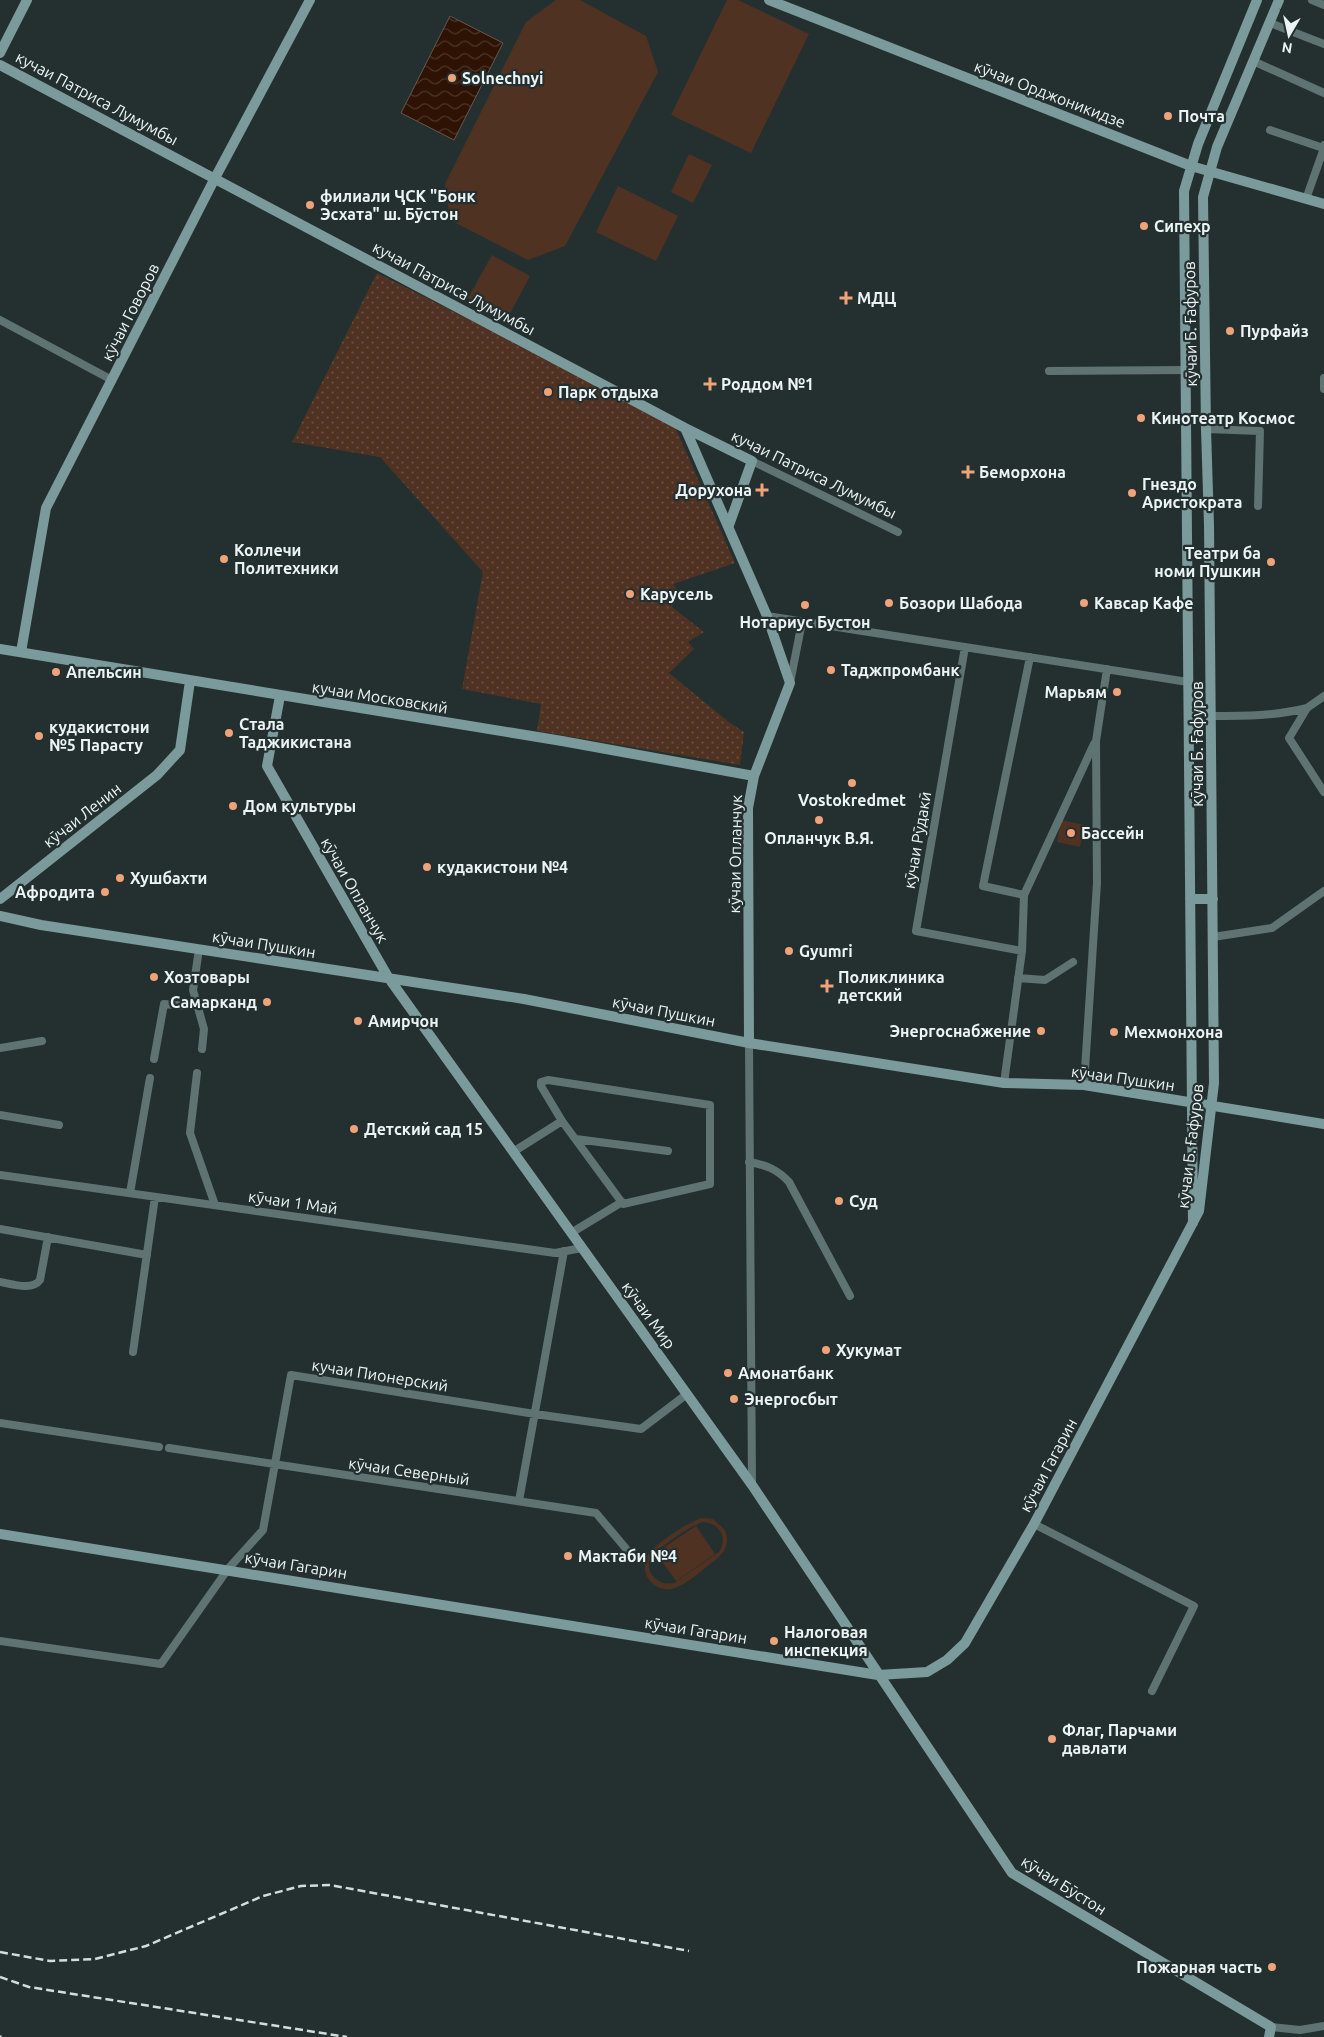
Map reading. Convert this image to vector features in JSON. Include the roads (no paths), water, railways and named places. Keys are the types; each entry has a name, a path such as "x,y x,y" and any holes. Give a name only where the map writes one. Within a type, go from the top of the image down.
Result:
{"street":[{"path":"0,53 27,0"},
{"name":"кӯчаи Говоров","path":"21,652 46,508 215,178 310,0"},
{"name":"кӯчаи Орджоникидзе","path":"769,0 1191,166 1324,204"},
{"name":"кӯчаи Б. Ғафуров","path":"1193,1223 1184,370 1184,191 1191,166 1257,0"},
{"name":"кӯчаи Б. Ғафуров","path":"1193,1223 1200,1211 1214,1083 1210,525 1206,429 1204,197 1208,172 1279,0"},
{"path":"1312,0 1324,5"},
{"path":"1270,23 1324,44"},
{"path":"1253,62 1324,94"},
{"name":"кучаи Патриса Лумумбы","path":"0,65 684,428 898,532"},
{"path":"1270,130 1324,147 1306,199"},
{"path":"0,320 112,380"},
{"path":"1049,371 1184,370"},
{"path":"1324,378 1322,385 1324,389"},
{"path":"684,428 729,525 767,616 790,683"},
{"path":"1186,430 1260,431 1258,506"},
{"path":"729,525 752,460"},
{"path":"767,616 1188,682"},
{"path":"790,683 802,622"},
{"name":"кӯчаи Рӯдакӣ","path":"964,646 916,931 1022,951"},
{"name":"кучаи Московский","path":"0,649 562,742 754,776"},
{"path":"1024,895 984,886 1030,656"},
{"path":"1084,1085 1097,884 1096,741 1107,669"},
{"name":"кӯчаи Ленин","path":"0,899 157,775 180,750 190,681"},
{"name":"кӯчаи Опланчук","path":"749,1043 748,808 754,776 790,683"},
{"name":"кӯчаи Опланчук","path":"280,696 267,766 388,977"},
{"path":"1211,716 1282,715 1307,708 1324,696"},
{"path":"1307,708 1289,738 1324,792"},
{"path":"1004,1083 1022,951 1024,895 1096,741"},
{"path":"1213,937 1272,928 1324,892"},
{"path":"1190,899 1213,899"},
{"name":"кӯчаи Пушкин","path":"0,916 34,924 524,999 749,1043 1004,1083 1084,1085 1324,1124"},
{"path":"199,949 193,990 204,1029 202,1049"},
{"path":"1018,978 1045,980 1073,962"},
{"name":"кӯчаи Мир","path":"388,977 752,1485 878,1675"},
{"path":"154,1058 164,1004 186,1006 195,999"},
{"path":"0,1048 42,1041"},
{"path":"749,1043 752,1485"},
{"path":"197,1073 190,1133 215,1205"},
{"path":"130,1193 150,1078"},
{"path":"548,1080 710,1105 710,1184 624,1204 576,1139 541,1086 541,1082 548,1080"},
{"path":"0,1115 59,1125"},
{"path":"513,1152 562,1120"},
{"path":"576,1139 668,1152"},
{"path":"749,1162 765,1164 778,1171 789,1182 850,1296"},
{"name":"кӯчаи 1 Май","path":"0,1175 555,1253 582,1248"},
{"path":"133,1352 155,1196"},
{"path":"571,1233 622,1202"},
{"name":"кӯчаи Гагарин","path":"0,1534 228,1569 878,1675 927,1672 947,1660 965,1643 1034,1524 1193,1223"},
{"path":"0,1229 147,1255"},
{"path":"0,1282 36,1285 40,1280 48,1237"},
{"path":"519,1501 564,1251"},
{"name":"кучаи Пионерский","path":"0,1641 161,1664 228,1569 263,1530 291,1374 535,1414 641,1429 687,1394"},
{"path":"0,1423 159,1447"},
{"name":"кӯчаи Северный","path":"169,1448 596,1513 628,1551"},
{"path":"1034,1524 1194,1606 1152,1691"},
{"name":"кӯчаи Бӯстон","path":"878,1675 1012,1873 1270,2032"},
{"path":"1270,2032 1324,2026"}],"water":[{"name":"Solnechnyi","path":"450,16 503,43 454,140 401,113"}],"railway":[{"path":"0,1952 50,1961 95,1959 146,1946 263,1896 301,1886 330,1885 689,1951"},
{"path":"0,1977 29,1987 347,2037"}],"place":[{"name":"Solnechnyi","path":"452,78"},
{"name":"Почта","path":"1168,116"},
{"name":"филиали ҶСК \"Бонк Эсхата\" ш. Бӯстон","path":"310,205"},
{"name":"Сипехр","path":"1144,226"},
{"name":"МДЦ","path":"846,298"},
{"name":"Пурфайз","path":"1230,331"},
{"name":"Роддом №1","path":"710,384"},
{"name":"Парк отдыха","path":"548,392"},
{"name":"Кинотеатр Космос","path":"1141,418"},
{"name":"Беморхона","path":"968,472"},
{"name":"Дорухона","path":"762,490"},
{"name":"Гнездо Аристократа","path":"1132,493"},
{"name":"Коллечи Политехники","path":"224,559"},
{"name":"Театри ба номи Пушкин","path":"1271,562"},
{"name":"Карусель","path":"630,594"},
{"name":"Бозори Шабода","path":"889,603"},
{"name":"Кавсар Кафе","path":"1084,603"},
{"name":"Нотариус Бустон","path":"805,605"},
{"name":"Таджпромбанк","path":"831,670"},
{"name":"Апельсин","path":"56,672"},
{"name":"Марьям","path":"1117,692"},
{"name":"Стала Таджикистана","path":"229,733"},
{"name":"кудакистони №5 Парасту","path":"39,736"},
{"name":"Vostokredmet","path":"852,783"},
{"name":"Дом культуры","path":"233,806"},
{"name":"Опланчук В.Я.","path":"819,820"},
{"name":"Бассейн","path":"1071,833"},
{"name":"кудакистони №4","path":"427,867"},
{"name":"Хушбахти","path":"120,878"},
{"name":"Афродита","path":"105,892"},
{"name":"Gyumri","path":"789,951"},
{"name":"Хозтовары","path":"154,977"},
{"name":"Поликлиника детский","path":"827,986"},
{"name":"Самарканд","path":"267,1002"},
{"name":"Амирчон","path":"358,1021"},
{"name":"Энергоснабжение","path":"1041,1031"},
{"name":"Мехмонхона","path":"1114,1032"},
{"name":"Детский сад 15","path":"354,1129"},
{"name":"Суд","path":"839,1201"},
{"name":"Хукумат","path":"826,1350"},
{"name":"Амонатбанк","path":"728,1373"},
{"name":"Энергосбыт","path":"734,1399"},
{"name":"Мактаби №4","path":"568,1556"},
{"name":"Налоговая инспекция","path":"774,1641"},
{"name":"Флаг, Парчами давлати","path":"1052,1739"},
{"name":"Пожарная часть","path":"1272,1967"}]}
